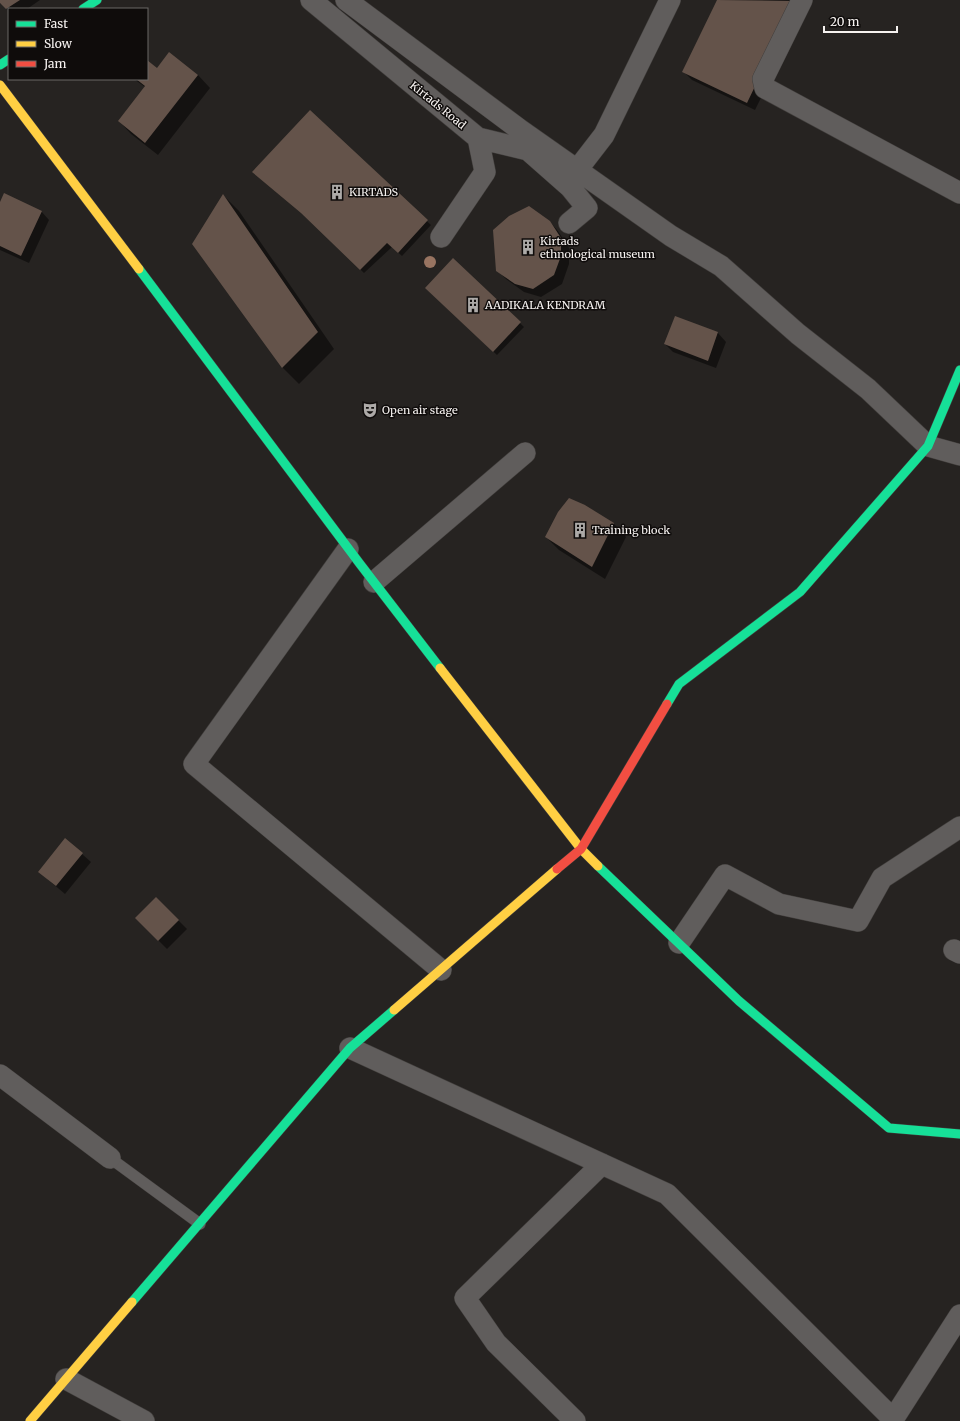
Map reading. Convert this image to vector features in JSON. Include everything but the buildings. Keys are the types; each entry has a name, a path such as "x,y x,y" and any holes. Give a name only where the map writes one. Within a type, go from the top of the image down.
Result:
{"street":[{"path":"85,8 97,0"},
{"name":"Kirtads Road","path":"311,0 478,138"},
{"path":"346,0 500,115 577,170 671,236 721,266 798,334 868,389 928,446 960,455"},
{"path":"577,170 604,135 670,0"},
{"path":"802,0 763,79 765,88 960,193"},
{"path":"0,85 348,549 581,849 739,1001 889,1128 960,1134"},
{"path":"441,237 485,172 478,138 528,150 570,187 587,208 569,223"},
{"path":"30,1421 350,1048 581,849 679,684 800,592 928,446 960,370"},
{"path":"374,582 525,453"},
{"path":"348,549 194,764 441,970"},
{"path":"679,943 725,875 779,904 858,921 882,878 960,827"},
{"path":"350,1048 667,1194 893,1420 960,1315"},
{"path":"0,1075 110,1158"},
{"path":"575,1421 496,1343 465,1298 602,1164"},
{"path":"66,1379 144,1421"}],"lane":[{"path":"110,1158 200,1224"}],"traffic: fast":[{"path":"85,8 97,0"},
{"path":"0,65 8,60"},
{"path":"139,269 360,564 440,668"},
{"path":"667,704 679,684 800,592 928,446 960,370"},
{"path":"598,866 739,1001 889,1128 960,1134"},
{"path":"132,1302 350,1048 394,1010"}],"traffic: slow":[{"path":"0,85 139,269"},
{"path":"440,668 581,849 598,866"},
{"path":"394,1010 557,869"},
{"path":"30,1421 132,1302"}],"traffic: jam":[{"path":"557,869 581,849 667,704"}],"place":[{"name":"KIRTADS","path":"337,192"},
{"name":"Kirtads ethnological museum","path":"528,247"},
{"name":"AADIKALA KENDRAM","path":"473,305"},
{"name":"Open air stage","path":"370,410"},
{"name":"Training block","path":"580,530"}]}
